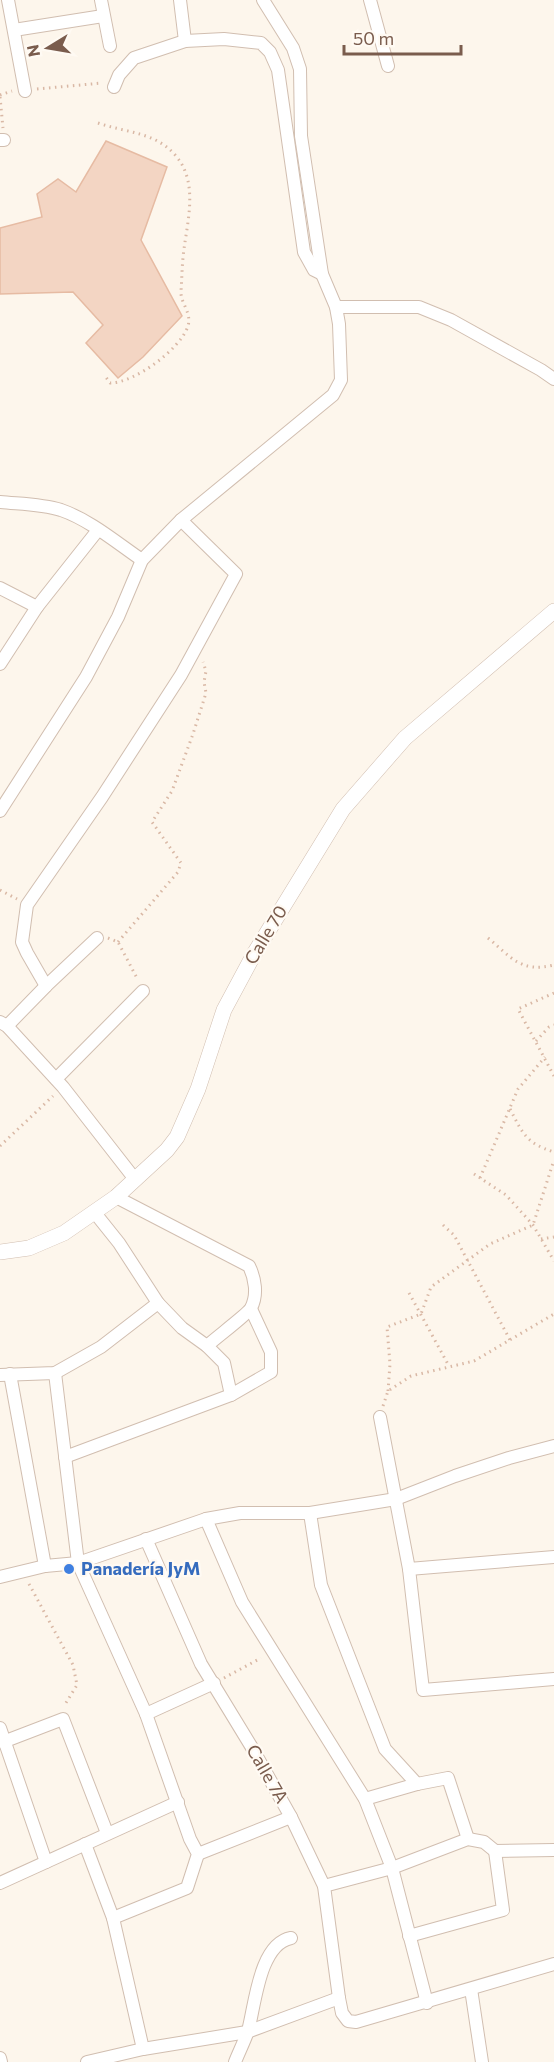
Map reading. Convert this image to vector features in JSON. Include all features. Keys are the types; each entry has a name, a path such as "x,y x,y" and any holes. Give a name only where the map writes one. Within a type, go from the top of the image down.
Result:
{"street":[{"path":"8,0 25,91"},
{"path":"101,0 110,46"},
{"path":"180,0 186,41"},
{"path":"0,811 86,677 118,617 142,560 181,520 333,395 341,380 339,324 336,307 322,274 301,136 300,69 293,48 262,0"},
{"path":"370,0 388,66"},
{"path":"14,30 104,16"},
{"path":"110,85 134,58 186,41 224,39 261,43 270,52 278,70 304,252 314,270 322,274"},
{"path":"336,307 419,307 452,320 554,379"},
{"path":"0,502 63,511 98,530 142,560"},
{"path":"46,986 22,942 27,906 102,797 191,655 236,574 181,520"},
{"path":"0,664 37,607 98,530"},
{"path":"0,588 37,607"},
{"name":"Calle 70","path":"0,1252 29,1248 64,1233 116,1197 166,1150 177,1137 198,1089 224,1010 254,954 343,809 405,738 554,611"},
{"path":"97,938 4,1024 59,1083 134,1178"},
{"path":"59,1083 143,991"},
{"path":"116,1197 249,1266 254,1278 254,1293 250,1309 207,1346"},
{"path":"95,1213 158,1303 182,1328 207,1346 224,1363 231,1395"},
{"path":"45,1566 5,1374 55,1373 101,1347 158,1303"},
{"path":"65,1457 231,1395 271,1372 271,1352 250,1309"},
{"path":"55,1373 78,1563 146,1714 198,1854 187,1888 113,1918"},
{"path":"380,1417 409,1569 423,1690 554,1679"},
{"path":"0,1577 45,1566 78,1563 206,1519 240,1513 310,1513 396,1499 466,1472 554,1446"},
{"path":"310,1513 321,1585 385,1749 417,1784"},
{"path":"206,1519 242,1602 365,1799 392,1868 427,2003 554,1964"},
{"name":"Calle 7A","path":"146,1539 201,1664 291,1816 324,1886 342,2013 348,2021 356,2022 427,2003"},
{"path":"409,1569 554,1557"},
{"path":"146,1714 214,1683"},
{"path":"3,1742 63,1719 107,1833"},
{"path":"0,1728 46,1862"},
{"path":"365,1799 448,1778 468,1839"},
{"path":"0,1882 178,1802"},
{"path":"198,1854 291,1816"},
{"path":"324,1886 392,1868 468,1839 484,1842 495,1851 554,1850"},
{"path":"85,1844 113,1918 143,2049"},
{"path":"409,1936 503,1910 495,1851"},
{"path":"235,2062 247,2032 259,1978 275,1947 285,1939 291,1938"},
{"path":"471,1989 482,2062"},
{"path":"87,2062 143,2049 247,2032 339,1998"}],"path":[{"path":"2,140 0,96 7,92 110,85"},
{"path":"98,123 161,141 178,158 185,172 189,183 190,207 180,294 189,318 188,326 182,337 164,357 148,367 120,383 110,383 105,376"},
{"path":"118,942 178,872 181,863 152,822 172,791 186,757 206,693 205,665 203,660 191,655"},
{"path":"97,938 109,938 118,942 143,991"},
{"path":"488,938 523,967 539,969 554,965"},
{"path":"554,993 519,1009 554,1076"},
{"path":"536,1041 554,1025"},
{"path":"480,1178 518,1089 545,1058"},
{"path":"0,1146 59,1083"},
{"path":"510,1109 524,1136 540,1148 554,1152"},
{"path":"422,1314 431,1287 490,1244 533,1225 554,1160"},
{"path":"474,1174 506,1196 533,1225 554,1261"},
{"path":"443,1225 454,1235 510,1340"},
{"path":"541,1239 554,1237"},
{"path":"409,1293 449,1366"},
{"path":"380,1417 388,1391 390,1364 387,1327 422,1314"},
{"path":"388,1391 411,1376 474,1361 554,1314"},
{"path":"23,1572 73,1665 77,1685 64,1705 63,1719"},
{"path":"214,1683 273,1652"}],"building":[{"path":"106,141 167,167 141,240 182,316 143,357 118,378 86,343 103,325 73,292 0,294 0,228 42,217 37,194 58,179 76,192"}],"place":[{"name":"Panadería JyM","path":"69,1569"}]}
